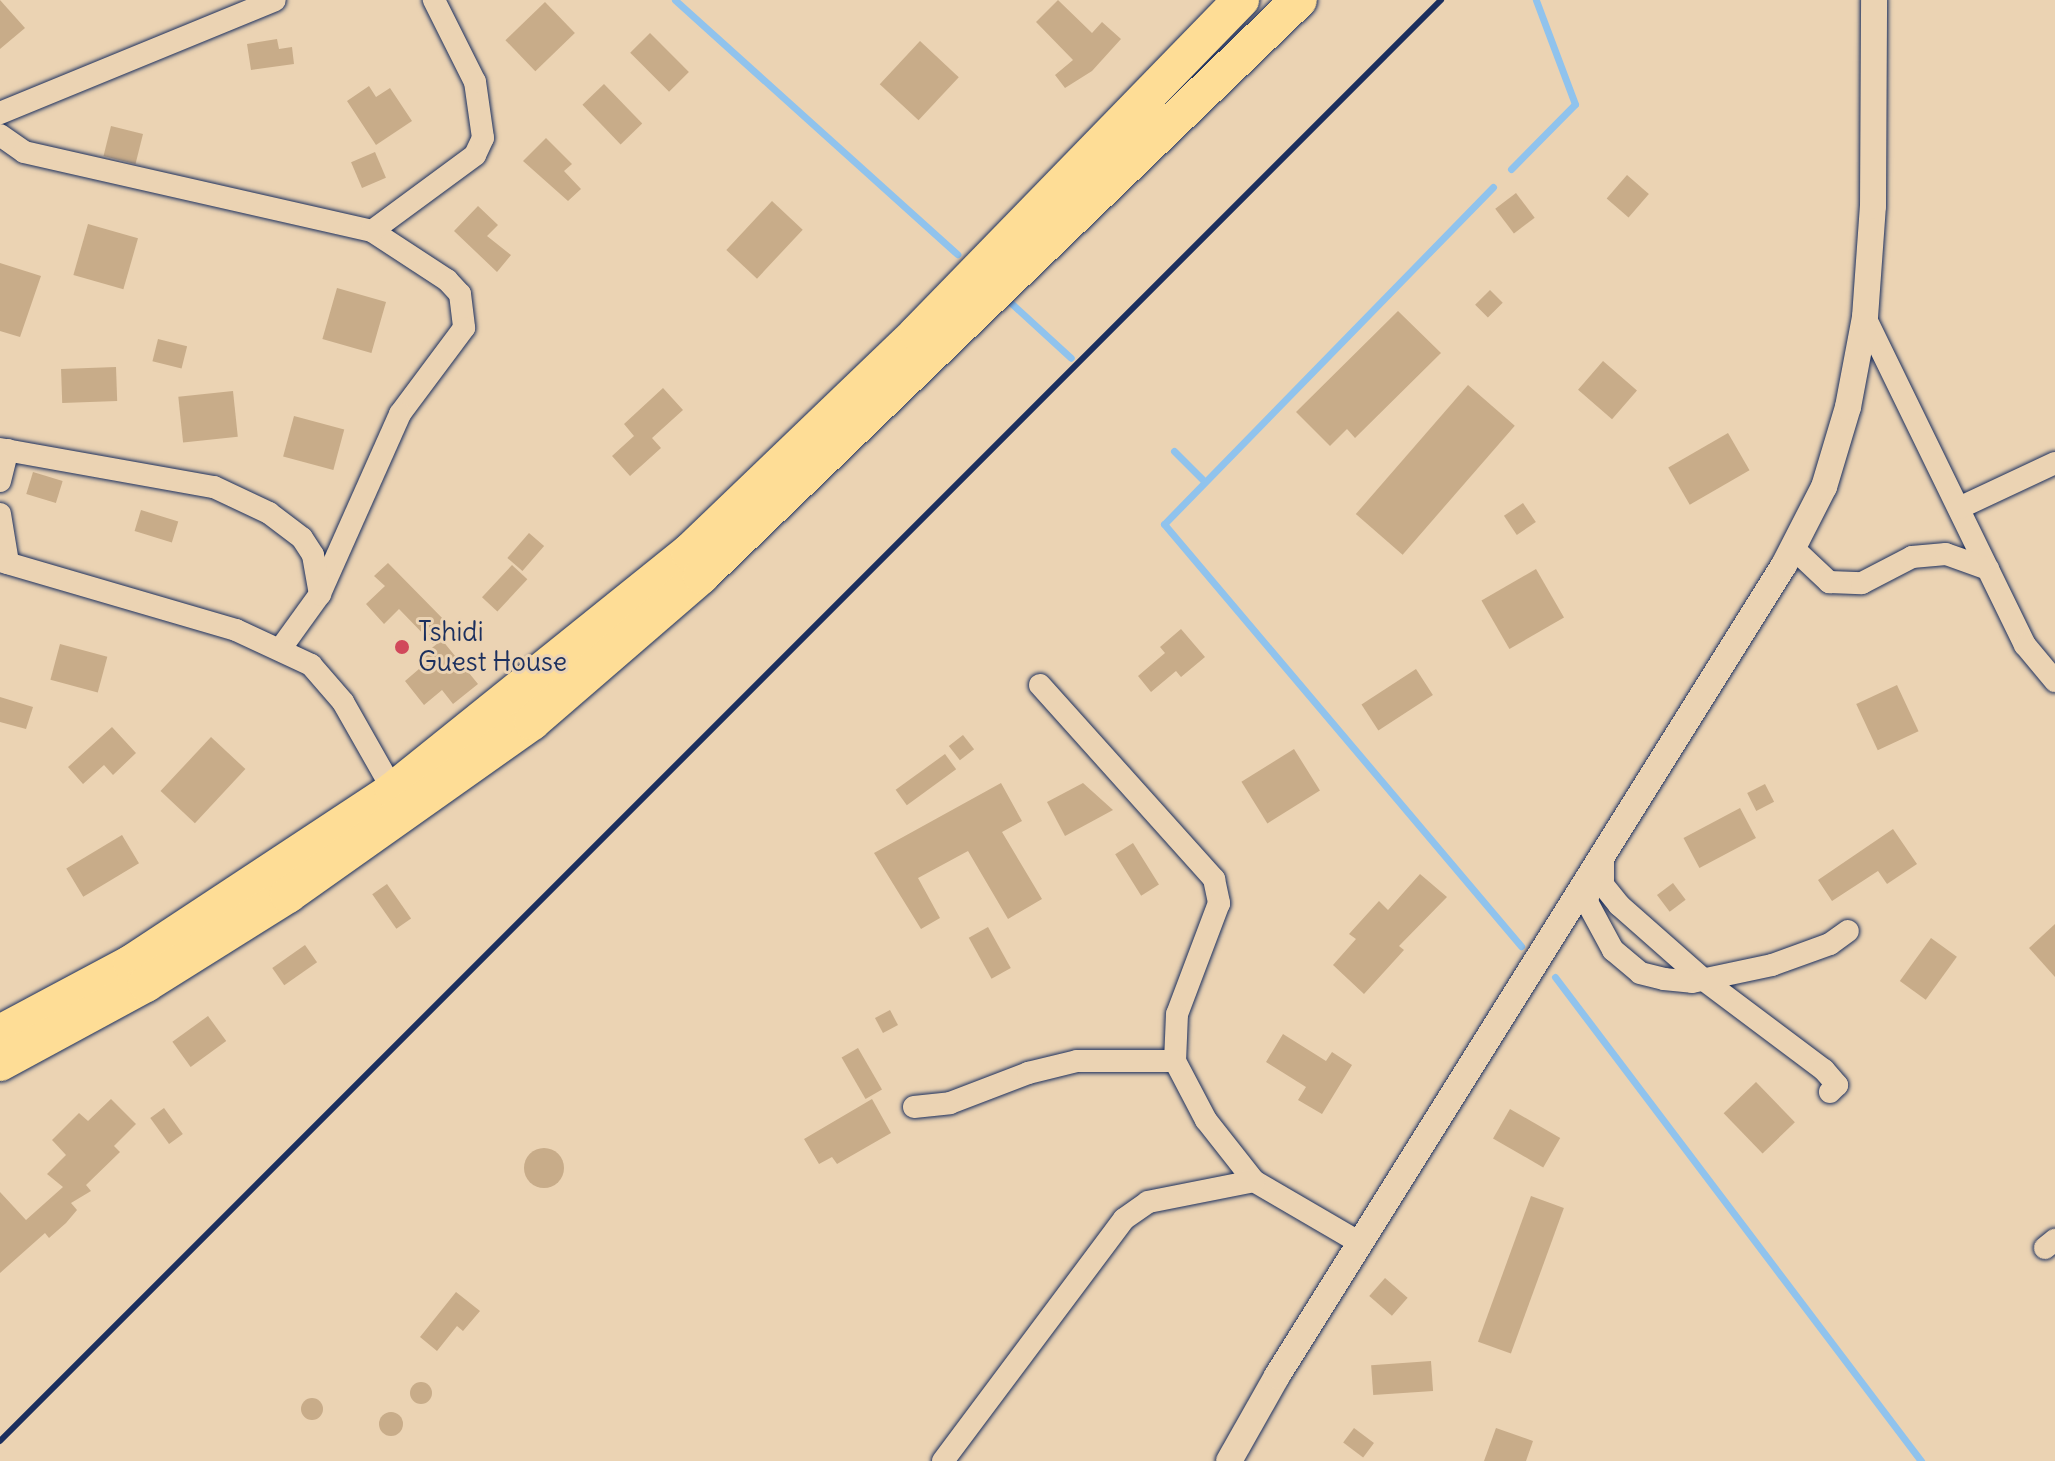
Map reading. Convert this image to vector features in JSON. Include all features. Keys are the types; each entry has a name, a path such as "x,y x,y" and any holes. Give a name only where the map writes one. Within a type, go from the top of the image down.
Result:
{"highway":[{"path":"0,1033 131,963 393,790 689,552 917,333 1241,0"},
{"path":"0,1063 146,984 288,895 532,722 701,576 1299,0"}],"street":[{"path":"0,113 275,0"},
{"path":"372,231 475,155 483,138 475,82 434,0"},
{"path":"1229,1461 1360,1243 1793,548 1824,487 1848,407 1865,317 1875,90 1874,0"},
{"path":"1875,90 1884,0"},
{"path":"0,135 24,152 372,231 447,280 460,294 464,328 400,414 320,594 281,648"},
{"path":"1865,317 2025,645 2055,681"},
{"path":"0,481 4,450 214,487 255,506 302,538 313,555 320,594"},
{"path":"1959,508 2055,463"},
{"path":"0,514 4,562 84,582 281,648 311,665 343,702 393,790"},
{"path":"1793,548 1829,582 1862,583 1912,557 1946,554 1988,569"},
{"path":"1040,685 1214,879 1219,903 1177,1014 1175,1061 1206,1120 1254,1181 1360,1243"},
{"path":"1597,865 1603,885 1619,905 1704,980 1824,1070 1837,1085 1830,1092"},
{"path":"1597,865 1587,902 1613,950 1640,973 1704,980 1799,957 1848,931"},
{"path":"914,1107 950,1103 1028,1073 1077,1061 1175,1061"},
{"path":"943,1461 1124,1219 1148,1202 1254,1181"}],"building":[{"path":"0,0 25,28 0,49"},
{"path":"1058,0 1092,33 1102,22 1121,39 1092,71 1065,88 1055,75 1073,60 1036,22"},
{"path":"545,2 575,33 535,71 505,40"},
{"path":"650,33 689,72 669,92 630,53"},
{"path":"277,39 279,49 292,47 294,64 251,70 247,44"},
{"path":"920,41 959,77 919,120 880,84"},
{"path":"604,84 642,124 621,144 582,105"},
{"path":"369,86 376,97 390,88 412,121 376,145 347,101"},
{"path":"111,126 143,134 136,164 104,156"},
{"path":"546,138 572,164 564,171 581,189 568,201 523,161"},
{"path":"375,152 386,178 362,188 351,162"},
{"path":"1627,175 1649,194 1629,217 1607,198"},
{"path":"1516,193 1535,218 1514,233 1495,209"},
{"path":"772,201 803,230 757,279 726,250"},
{"path":"478,206 498,225 487,236 511,255 497,272 454,231"},
{"path":"88,224 138,238 123,289 73,275"},
{"path":"0,263 41,276 20,337 0,331"},
{"path":"337,288 386,302 371,353 322,339"},
{"path":"1490,290 1503,303 1488,318 1475,305"},
{"path":"1398,311 1441,353 1355,438 1347,429 1330,446 1296,412"},
{"path":"158,339 187,346 182,369 152,361"},
{"path":"1603,361 1637,391 1612,419 1578,390"},
{"path":"116,367 117,401 62,403 61,369"},
{"path":"1468,385 1515,426 1403,555 1356,514"},
{"path":"663,388 683,410 652,438 661,448 630,476 612,456 634,436 624,424"},
{"path":"233,391 238,437 183,442 178,397"},
{"path":"294,416 344,429 333,470 283,457"},
{"path":"1728,433 1750,470 1690,505 1668,468"},
{"path":"33,472 63,481 56,503 26,494"},
{"path":"1523,503 1536,522 1517,535 1504,516"},
{"path":"141,510 178,521 172,542 135,531"},
{"path":"529,533 544,546 522,571 507,558"},
{"path":"388,563 451,627 433,644 399,609 384,624 366,604 385,586 374,576"},
{"path":"512,565 527,579 497,612 482,597"},
{"path":"1536,569 1564,617 1509,649 1481,600"},
{"path":"1181,629 1205,657 1181,677 1176,671 1151,692 1138,676 1165,653 1160,647"},
{"path":"442,640 478,684 453,704 442,690 424,705 405,681 426,663 420,657"},
{"path":"60,644 107,657 98,692 50,680"},
{"path":"1416,669 1433,695 1378,730 1361,704"},
{"path":"1897,685 1919,731 1878,750 1856,704"},
{"path":"0,697 33,707 26,729 0,722"},
{"path":"112,727 136,753 113,775 104,765 83,784 68,767"},
{"path":"963,735 974,749 960,760 949,746"},
{"path":"211,737 245,769 195,823 161,791"},
{"path":"1294,749 1320,791 1267,823 1241,782"},
{"path":"945,754 956,769 907,805 896,790"},
{"path":"1001,783 1022,821 1002,832 1042,899 1008,919 968,851 918,878 940,918 921,929 874,853"},
{"path":"1083,783 1113,810 1065,836 1047,802"},
{"path":"1765,784 1774,802 1756,811 1747,793"},
{"path":"1740,808 1756,838 1699,868 1683,838"},
{"path":"1893,829 1917,864 1887,884 1878,871 1832,901 1818,880"},
{"path":"122,835 139,863 83,897 66,868"},
{"path":"1133,843 1159,885 1141,896 1115,854"},
{"path":"1420,874 1447,897 1399,946 1404,950 1364,994 1333,965 1356,939 1349,934 1379,901 1388,910"},
{"path":"1673,883 1686,900 1670,912 1657,895"},
{"path":"387,884 411,918 396,929 372,894"},
{"path":"2055,924 2055,977 2029,948"},
{"path":"988,927 1011,968 992,979 969,938"},
{"path":"1931,938 1957,957 1926,1000 1900,981"},
{"path":"305,945 317,962 284,985 272,968"},
{"path":"890,1010 898,1025 883,1033 875,1018"},
{"path":"208,1016 226,1041 191,1067 172,1042"},
{"path":"1283,1034 1326,1061 1332,1052 1352,1065 1322,1114 1298,1100 1306,1087 1266,1062"},
{"path":"858,1048 882,1090 866,1099 842,1058"},
{"path":"1756,1082 1795,1122 1763,1154 1724,1113"},
{"path":"111,1099 136,1124 114,1146 120,1152 86,1185 91,1191 71,1203 77,1210 66,1223 49,1238 45,1233 0,1273 0,1192 26,1220 63,1187 47,1174 66,1155 52,1140 79,1113 88,1121"},
{"path":"872,1099 891,1133 837,1164 832,1157 819,1164 804,1139"},
{"path":"164,1108 183,1134 169,1144 150,1118"},
{"path":"1510,1109 1560,1138 1543,1167 1493,1138"},
{"path":"544,1148 558,1154 564,1168 558,1182 544,1188 530,1182 524,1168 530,1154"},
{"path":"1531,1196 1564,1208 1511,1354 1478,1342"},
{"path":"1385,1278 1408,1298 1392,1316 1369,1296"},
{"path":"456,1292 480,1311 463,1331 457,1326 437,1351 420,1337"},
{"path":"1431,1361 1433,1391 1373,1395 1371,1365"},
{"path":"417,1382 425,1382 432,1393 425,1404 417,1404 410,1397 410,1389"},
{"path":"312,1398 320,1401 323,1409 320,1417 312,1420 304,1417 301,1409 304,1401"},
{"path":"391,1412 399,1416 403,1424 399,1432 391,1436 383,1432 379,1424 383,1416"},
{"path":"1354,1428 1374,1443 1363,1457 1343,1442"},
{"path":"1496,1428 1533,1441 1526,1461 1484,1461"}],"waterway":[{"path":"675,0 957,254"},
{"path":"1511,169 1575,104 1536,0"},
{"path":"1493,187 1164,524 1521,946"},
{"path":"1011,303 1071,358"},
{"path":"1174,451 1202,479"},
{"path":"1555,977 1921,1461"}],"railway":[{"path":"0,1441 1441,0"}],"place":[{"name":"Tshidi Guest House","path":"402,647"}]}
